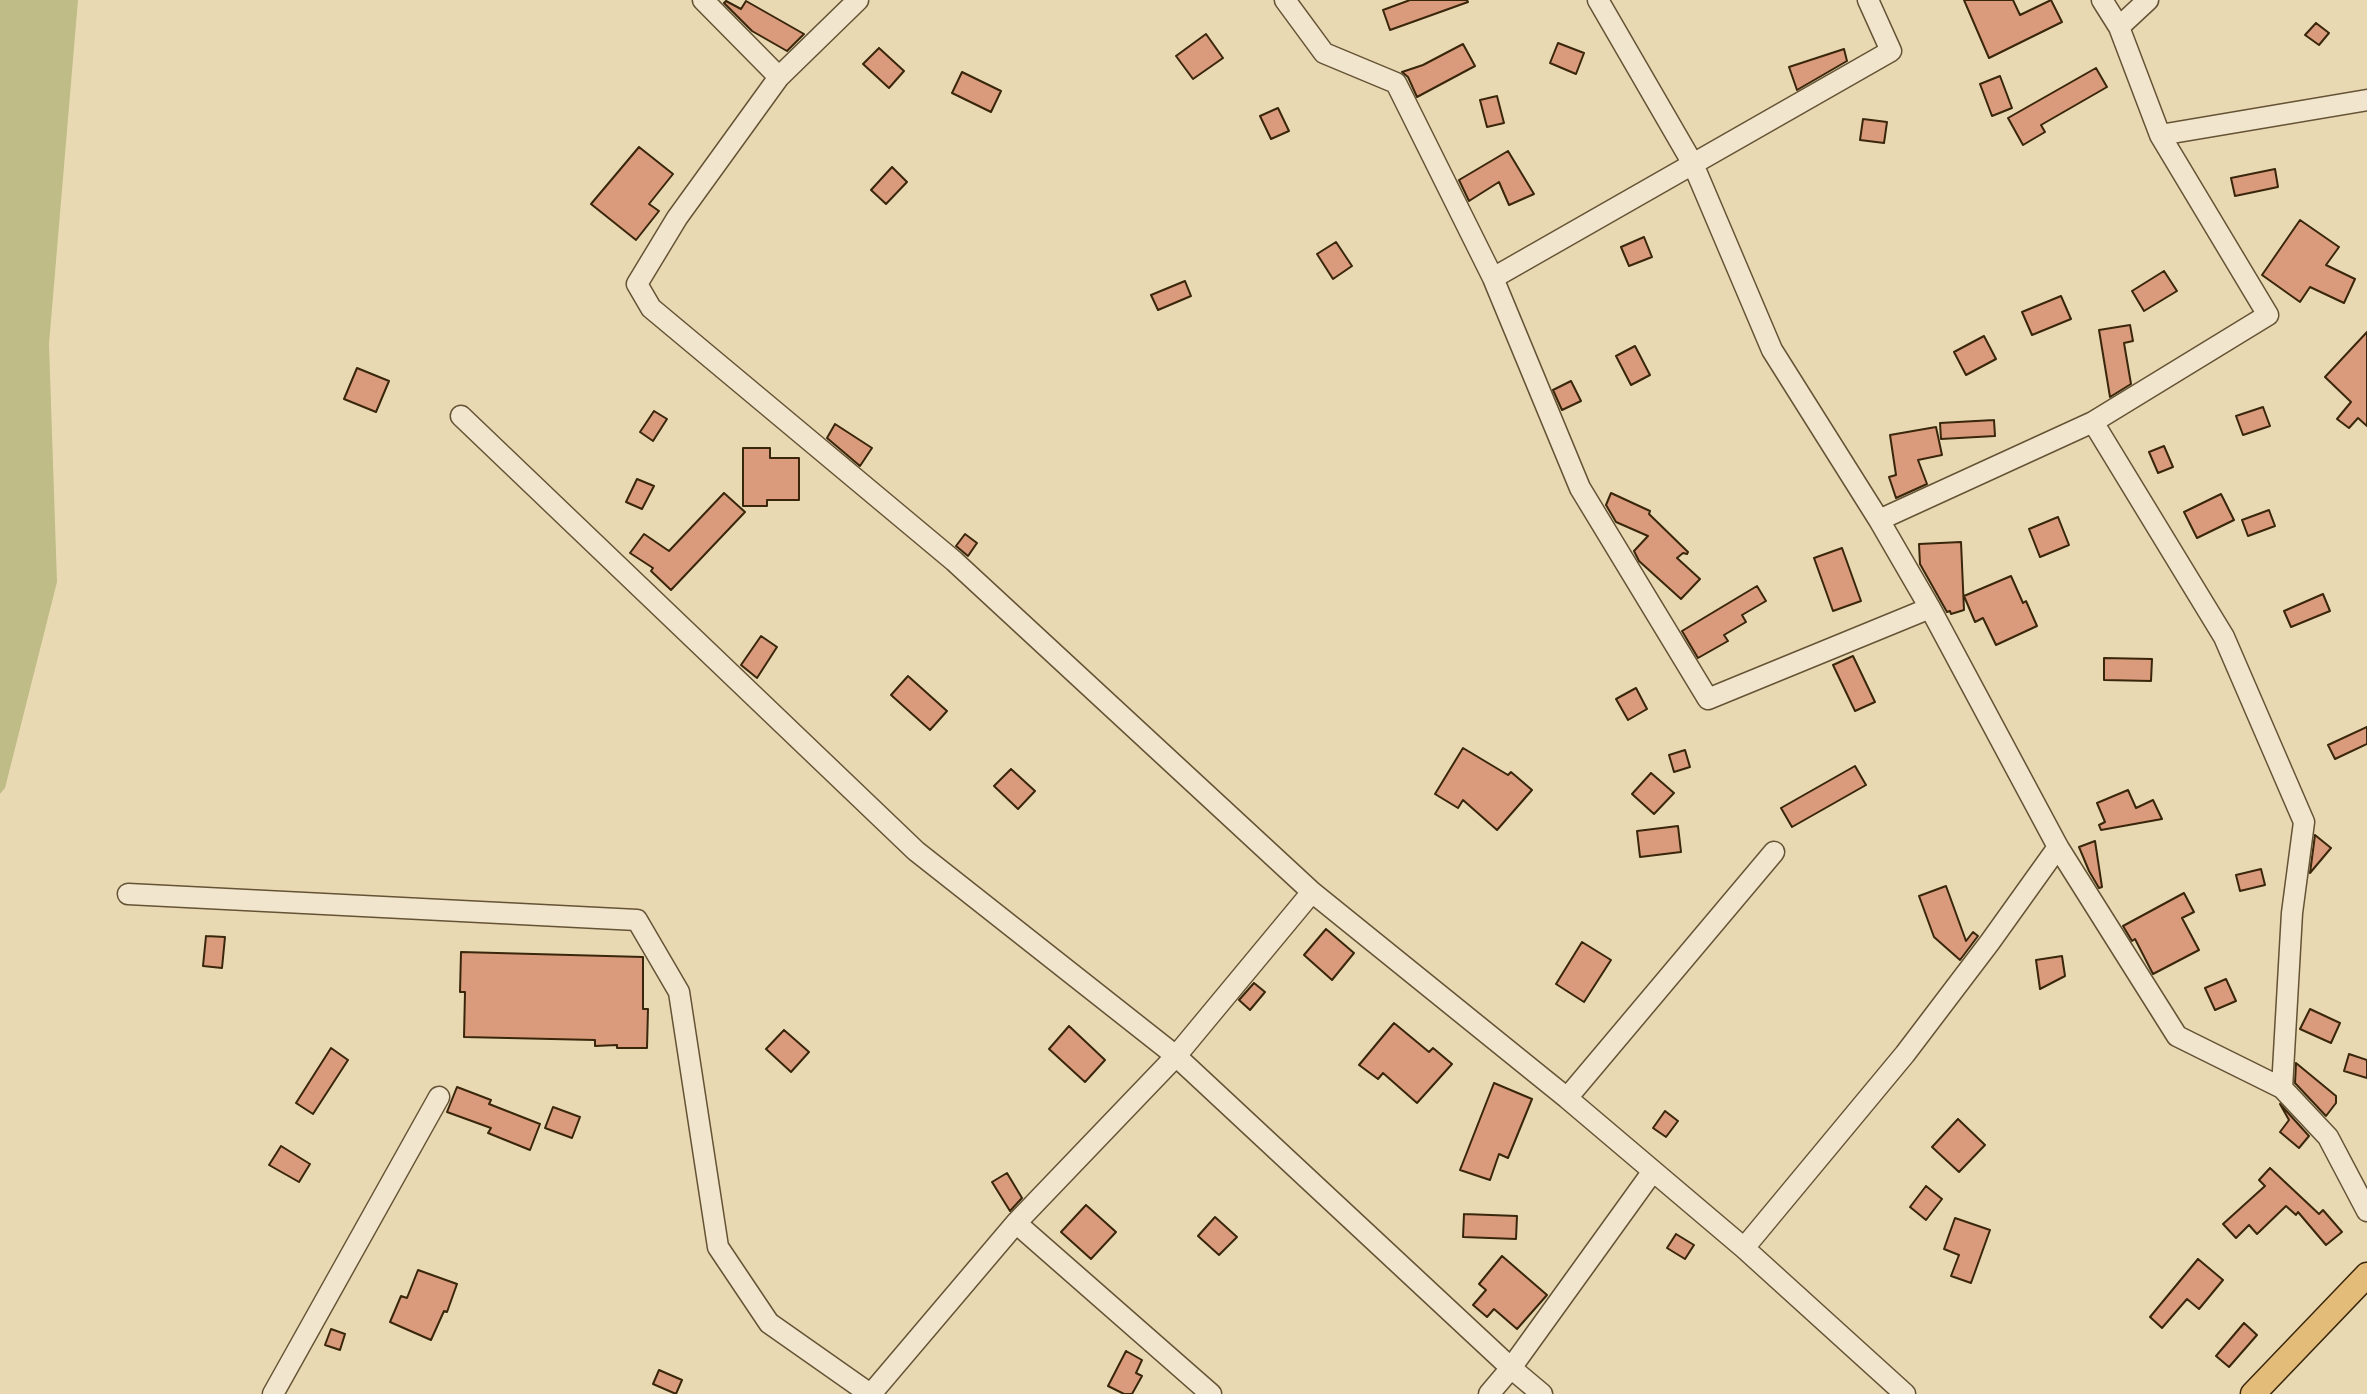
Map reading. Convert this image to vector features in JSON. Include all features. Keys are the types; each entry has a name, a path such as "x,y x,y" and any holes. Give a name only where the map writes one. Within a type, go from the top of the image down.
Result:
{"main road":[{"path":"2253,1394 2367,1275"}],"street":[{"path":"703,0 779,77"},
{"path":"858,0 779,77 677,218 637,284 651,308 954,561 1312,892 1567,1098 1744,1248 1905,1394"},
{"path":"1285,0 1324,53 1396,83 1493,278 1580,488 1708,699 1930,608"},
{"path":"1598,0 1693,164 1772,350 1879,520 1930,608 2058,847 2177,1036 2282,1088 2328,1137 2367,1211"},
{"path":"1493,278 1891,51 1868,0"},
{"path":"1879,520 2093,422 2268,315 2160,135 2119,27 2102,0"},
{"path":"2119,27 2148,0"},
{"path":"2160,135 2367,100"},
{"path":"461,416 916,851 1176,1056 1542,1394"},
{"path":"2093,422 2224,637 2304,822 2292,913 2282,1088"},
{"path":"1744,1248 1905,1054 2058,847"},
{"path":"1567,1098 1774,852"},
{"path":"128,894 637,920 679,992 718,1247 769,1323 870,1394 1016,1223 1176,1056 1312,892"},
{"path":"273,1394 439,1097"},
{"path":"1489,1394 1653,1171"},
{"path":"1016,1223 1211,1394"}],"shaded area":[{"path":"0,0 78,0 49,344 57,582 5,788 0,794"}],"building":[{"path":"1410,0 1468,2 1390,30 1383,10"},
{"path":"1964,0 2013,0 2020,15 2051,0 2062,22 1989,58"},
{"path":"726,1 741,9 746,1 804,34 787,51 752,31 724,3"},
{"path":"2316,23 2329,33 2319,45 2305,35"},
{"path":"1206,34 1223,58 1193,79 1176,56"},
{"path":"1558,43 1584,53 1576,74 1550,63"},
{"path":"1463,44 1475,66 1417,97 1408,77 1402,72"},
{"path":"879,48 904,71 889,88 863,64"},
{"path":"1844,49 1847,61 1797,90 1789,67"},
{"path":"2096,68 2107,87 2041,125 2045,132 2023,145 2008,118"},
{"path":"962,72 1001,91 991,112 952,93"},
{"path":"2000,76 2012,108 1992,116 1980,84"},
{"path":"1497,96 1504,123 1487,127 1480,100"},
{"path":"1278,108 1289,131 1271,139 1260,116"},
{"path":"1863,119 1887,122 1884,143 1860,140"},
{"path":"639,147 673,174 649,204 659,211 636,240 591,204"},
{"path":"1508,151 1534,194 1509,205 1499,182 1469,201 1459,180"},
{"path":"892,167 907,182 886,204 871,190"},
{"path":"2275,169 2278,187 2235,196 2231,178"},
{"path":"2300,220 2339,247 2326,265 2355,279 2344,303 2310,287 2300,302 2262,275"},
{"path":"1644,237 1652,257 1629,266 1621,247"},
{"path":"1336,242 1352,266 1333,279 1317,254"},
{"path":"2164,271 2177,291 2144,311 2132,291"},
{"path":"1185,281 1191,296 1158,310 1151,295"},
{"path":"2061,296 2071,319 2032,335 2022,312"},
{"path":"2130,325 2133,341 2124,343 2131,384 2110,397 2099,330"},
{"path":"2367,332 2367,426 2358,418 2349,428 2337,419 2351,402 2325,377"},
{"path":"1984,336 1996,359 1966,375 1954,352"},
{"path":"1635,346 1650,375 1631,385 1616,356"},
{"path":"357,368 389,381 376,412 344,399"},
{"path":"1571,381 1581,401 1562,410 1553,390"},
{"path":"2263,407 2270,426 2243,435 2236,416"},
{"path":"654,411 667,419 653,441 640,432"},
{"path":"1994,420 1995,436 1941,439 1940,423"},
{"path":"835,424 872,448 860,466 827,438"},
{"path":"1936,427 1942,455 1918,460 1927,484 1896,498 1889,477 1896,475 1890,435"},
{"path":"2164,446 2173,467 2158,473 2149,452"},
{"path":"743,448 770,448 770,458 799,458 799,500 767,500 767,506 743,506"},
{"path":"637,479 654,486 642,509 626,502"},
{"path":"724,493 745,512 671,590 651,571 653,568 630,553 644,534 669,551"},
{"path":"1611,493 1650,511 1649,514 1688,552 1677,558 1700,579 1681,599 1639,561 1634,551 1648,536 1616,522 1606,505"},
{"path":"2221,494 2234,520 2197,538 2184,512"},
{"path":"2269,510 2275,526 2248,536 2242,520"},
{"path":"2058,517 2069,545 2040,557 2029,529"},
{"path":"965,534 977,543 968,556 956,546"},
{"path":"1961,542 1964,610 1951,614 1920,564 1919,544"},
{"path":"1842,548 1861,601 1833,611 1814,558"},
{"path":"2011,576 2037,626 1996,645 1983,618 1975,622 1964,596"},
{"path":"1757,586 1766,601 1742,615 1746,622 1724,635 1728,641 1698,658 1682,631"},
{"path":"2323,594 2330,611 2291,627 2284,611"},
{"path":"761,636 777,647 757,678 741,665"},
{"path":"1853,656 1875,702 1855,711 1833,665"},
{"path":"2104,658 2152,659 2151,681 2104,680"},
{"path":"908,676 947,711 930,730 891,695"},
{"path":"1636,688 1647,709 1628,720 1616,699"},
{"path":"2367,727 2367,744 2335,759 2328,745"},
{"path":"1463,748 1508,775 1511,772 1532,790 1497,830 1463,800 1458,808 1435,794"},
{"path":"1685,750 1690,767 1674,772 1669,755"},
{"path":"1855,766 1866,785 1792,827 1781,808"},
{"path":"1011,769 1035,791 1018,809 994,786"},
{"path":"1651,773 1674,793 1654,814 1632,794"},
{"path":"2128,790 2136,808 2153,800 2162,819 2101,830 2099,825 2105,822 2097,803"},
{"path":"1678,826 1681,852 1640,857 1637,831"},
{"path":"2315,835 2331,848 2310,873"},
{"path":"2095,841 2102,887 2099,888 2079,847"},
{"path":"2261,869 2265,885 2240,891 2236,875"},
{"path":"1946,886 1966,941 1973,932 1978,936 1960,960 1934,937 1919,896"},
{"path":"2184,893 2194,912 2182,918 2199,950 2153,974 2135,939 2132,941 2123,926"},
{"path":"1326,929 1354,953 1332,980 1304,955"},
{"path":"206,936 225,937 222,968 203,966"},
{"path":"1582,942 1611,960 1584,1002 1556,984"},
{"path":"461,952 643,957 643,1009 648,1009 647,1048 595,1046 595,1040 464,1037 465,992 460,992"},
{"path":"2062,956 2065,976 2040,989 2036,960"},
{"path":"2226,979 2236,1001 2215,1010 2205,988"},
{"path":"1254,983 1265,992 1250,1010 1239,1000"},
{"path":"2310,1009 2340,1023 2331,1043 2300,1029"},
{"path":"1394,1023 1429,1052 1433,1048 1452,1064 1417,1103 1383,1073 1378,1079 1359,1065"},
{"path":"1069,1026 1105,1060 1085,1082 1049,1049"},
{"path":"784,1030 809,1052 791,1072 766,1049"},
{"path":"331,1048 348,1060 313,1114 296,1103"},
{"path":"2349,1054 2367,1060 2367,1078 2344,1071"},
{"path":"2296,1063 2336,1096 2336,1103 2326,1116 2295,1083"},
{"path":"1494,1083 1532,1099 1508,1158 1499,1154 1490,1180 1460,1170"},
{"path":"457,1087 491,1100 489,1104 540,1124 530,1150 488,1133 491,1128 447,1112"},
{"path":"2280,1104 2309,1136 2299,1148 2280,1132 2289,1120"},
{"path":"553,1107 580,1117 572,1138 545,1128"},
{"path":"1665,1111 1678,1121 1666,1137 1653,1128"},
{"path":"1958,1119 1985,1145 1959,1172 1932,1147"},
{"path":"281,1146 310,1164 299,1182 269,1165"},
{"path":"2270,1168 2319,1214 2323,1210 2342,1232 2326,1245 2298,1212 2296,1215 2286,1206 2257,1234 2249,1225 2236,1238 2223,1224 2265,1186 2259,1180"},
{"path":"1007,1173 1022,1198 1010,1211 992,1182"},
{"path":"1926,1186 1942,1199 1926,1220 1910,1207"},
{"path":"1086,1205 1116,1232 1091,1259 1061,1232"},
{"path":"1464,1214 1517,1216 1516,1239 1463,1237"},
{"path":"1215,1217 1237,1237 1219,1255 1198,1236"},
{"path":"1955,1218 1990,1230 1971,1283 1951,1276 1959,1255 1944,1249"},
{"path":"1676,1234 1694,1245 1685,1259 1667,1248"},
{"path":"1502,1256 1547,1295 1517,1329 1494,1309 1487,1317 1473,1305 1486,1290 1479,1284"},
{"path":"2198,1259 2223,1280 2199,1309 2187,1299 2162,1328 2150,1317"},
{"path":"418,1270 457,1284 447,1312 444,1311 431,1340 390,1322 401,1296 407,1298"},
{"path":"2244,1323 2257,1335 2229,1367 2216,1356"},
{"path":"331,1329 345,1334 340,1350 325,1345"},
{"path":"1126,1351 1142,1360 1136,1373 1142,1376 1132,1394 1124,1394 1108,1386"},
{"path":"659,1370 682,1380 676,1394 653,1384"}]}
